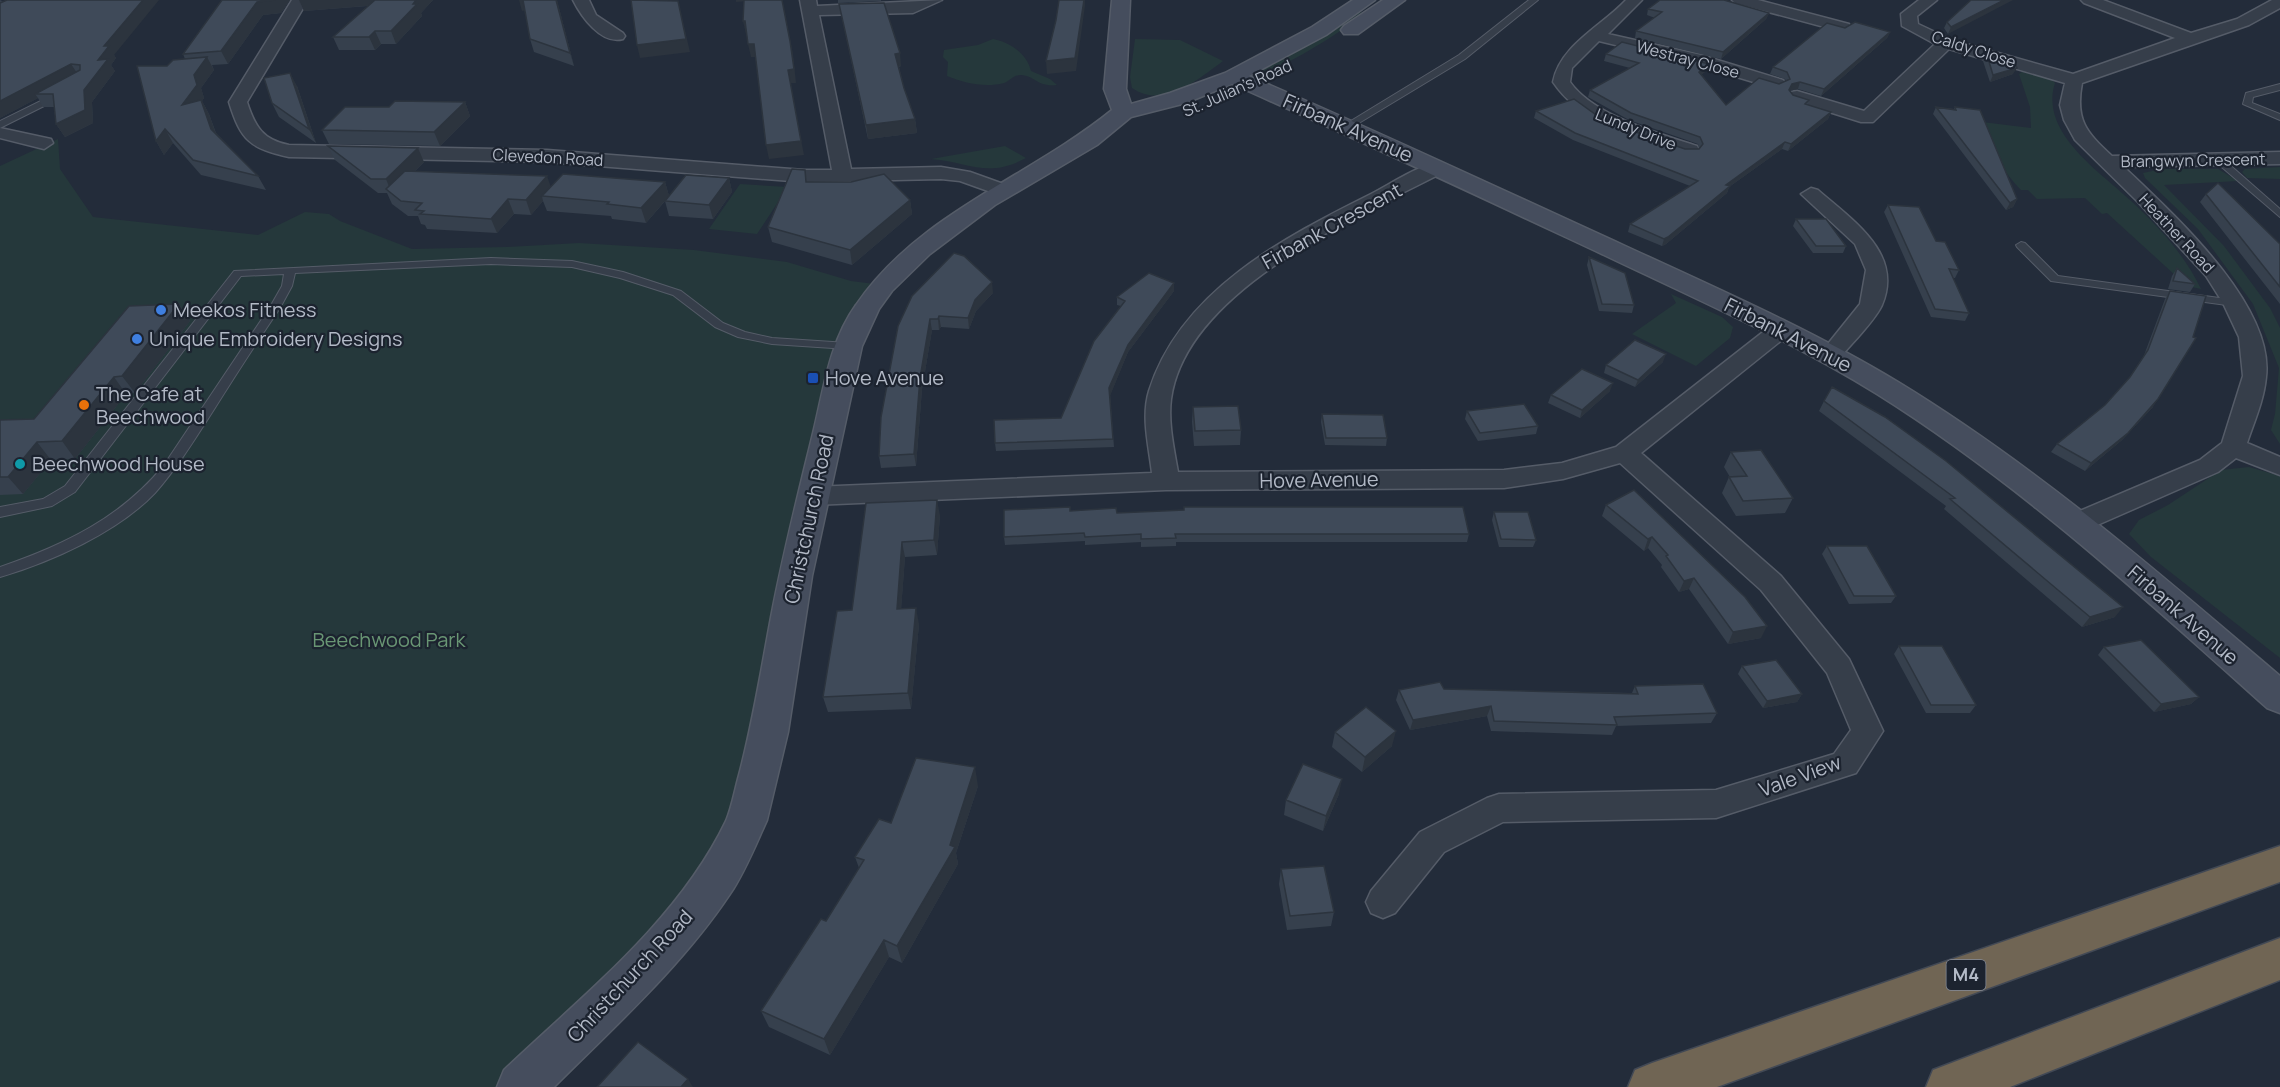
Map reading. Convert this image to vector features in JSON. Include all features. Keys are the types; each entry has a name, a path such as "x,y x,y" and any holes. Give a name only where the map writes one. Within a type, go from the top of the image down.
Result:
{"highway":[{"name":"M4","path":"1652,1087 2280,864"},
{"path":"1950,1087 2280,959"}],"street":[{"name":"Clevedon Road","path":"300,0 238,102 245,125 261,142 273,148 315,152 547,156 768,174 843,176 941,172 963,176 1002,190"},
{"path":"581,0 590,18 617,36"},
{"path":"843,176 809,5 913,8 934,0"},
{"path":"1121,0 1115,89 1123,112"},
{"path":"1740,0 1843,27"},
{"name":"Caldy Close","path":"1929,0 1909,14 1910,26 1920,32 1946,44 2074,80"},
{"path":"2089,0 2190,38"},
{"name":"Lundy Drive","path":"1631,1 1599,36 1562,70 1562,79 1568,92 1596,114 1690,150"},
{"path":"2074,80 2190,38 2243,22 2280,2"},
{"name":"St. Julian's Road","path":"1123,112 1152,117 1173,115 1240,81 1337,40 1375,4"},
{"name":"Westray Close","path":"1599,36 1695,59 1777,84"},
{"path":"1797,96 1867,118 1946,44"},
{"name":"Heather Road","path":"2074,80 2069,105 2073,120 2084,140 2186,240 2214,272 2234,303 2250,337 2255,376 2245,415 2233,447"},
{"name":"Firbank Avenue","path":"1240,81 1437,168 1830,355 1940,422 2077,523 2279,697"},
{"name":"Christchurch Road","path":"521,1087 656,954 716,880 747,820 769,732 795,576 813,496 848,346 866,309 902,265 1002,190 1089,140 1123,112"},
{"path":"0,133 44,143"},
{"name":"Brangwyn Crescent","path":"2106,162 2280,158"},
{"name":"Firbank Crescent","path":"1166,482 1160,431 1160,392 1176,352 1199,321 1242,279 1272,255 1437,168"},
{"path":"1811,194 1864,241 1876,270 1871,305 1830,355"},
{"name":"Hove Avenue","path":"813,496 1166,482 1504,479 1563,471 1624,453 1780,330"},
{"path":"2077,523 2209,466 2233,447 2280,466"},
{"name":"Vale View","path":"1383,902 1432,842 1499,808 1716,804 1845,764 1867,731 1839,668 1771,583 1624,453"}],"lane":[{"path":"1346,127 1462,57 1534,0"},
{"path":"2280,87 2249,95 2247,104 2280,117"},
{"path":"0,125 70,89"},
{"path":"2220,161 2280,214"},
{"path":"2021,245 2055,279 2234,303"},
{"path":"0,512 47,503 70,489 238,273 491,261 572,264 623,275 677,293 719,325 741,335 772,341 848,346"},
{"path":"0,572 40,557 90,532 149,490 275,308 287,286 290,271"}],"green space":[{"path":"1358,12 1365,13 1310,50 1277,67 1253,74"},
{"path":"993,39 1017,50 1026,59 1031,71 1050,79 1057,85 1040,83 1021,75 1004,83 989,85 967,83 947,76 948,62 943,57 944,50 978,45"},
{"path":"1135,39 1180,40 1223,61 1180,90 1156,96 1144,94 1132,88 1130,77"},
{"path":"2026,69 2049,77 2055,83 2052,101 2056,118 2064,134 2088,163 2160,230 2179,252 2201,289 2187,286 2107,213 2102,214 2085,198 2037,199 2028,190 2021,190 2007,174 1997,158 1982,122 2031,128 2030,107 2019,74"},
{"name":"Beechwood Park","path":"58,139 60,169 93,217 258,235 305,212 329,214 340,221 412,249 579,243 694,250 787,262 851,281 883,285 866,309 747,820 521,1087 0,1087 0,166"},
{"path":"1005,146 1026,158 1012,164 989,168 931,159"},
{"path":"2280,167 2280,179 2247,178 2242,172 2245,169"},
{"path":"2161,169 2218,169 2238,181 2164,185 2224,246 2270,308 2280,328 2280,444 2271,430 2275,414 2279,368 2253,304 2198,229 2145,178 2143,173"},
{"path":"740,184 788,187 757,234 709,229"},
{"path":"1671,294 1722,317 1733,327 1730,338 1696,366 1632,334 1676,303"},
{"path":"2249,467 2280,476 2280,658 2151,557 2129,534 2139,520 2168,505 2221,470"}],"building":[{"path":"7,0 143,0 104,46 109,46 98,60 108,59 84,90 85,110 56,124 53,94 35,94 80,70 80,65 71,64 0,101 0,3"},
{"path":"222,0 275,0 257,2 221,51 183,54"},
{"path":"375,0 416,0 413,4 417,4 391,31 375,31 369,37 333,37"},
{"path":"523,0 556,0 570,53 530,39"},
{"path":"631,0 678,1 686,39 637,45"},
{"path":"744,0 782,0 794,69 788,70 801,141 766,145 754,44 748,44 745,21 743,21"},
{"path":"1059,0 1084,0 1075,58 1046,61 1056,20"},
{"path":"1660,0 1724,0 1769,13 1723,52 1636,31 1662,12 1648,9"},
{"path":"1971,0 2004,0 1951,27 1947,22"},
{"path":"884,3 900,53 895,54 904,88 915,119 866,125 839,4"},
{"path":"1855,22 1890,32 1824,89 1800,82 1792,84 1789,90 1793,95 1809,100 1805,104 1831,112 1791,144 1785,142 1726,185 1730,186 1664,239 1630,224 1698,181 1575,133 1536,111 1574,99 1595,114 1630,130 1685,149 1699,149 1703,144 1700,137 1631,113 1590,90 1639,63 1606,54 1622,42 1709,64 1699,72 1726,105 1759,78 1779,84 1790,79 1787,72 1773,67 1827,23 1845,28"},
{"path":"1987,55 2015,63 2017,68 1993,75"},
{"path":"207,57 194,75 197,85 182,105 201,100 211,129 258,176 193,160 165,129 156,141 137,66 167,66 173,60"},
{"path":"290,73 309,129 272,103 264,78"},
{"path":"395,101 465,102 434,132 322,130 345,107 389,107"},
{"path":"1936,107 1980,110 2017,199 2010,203"},
{"path":"328,146 418,148 386,179 371,179"},
{"path":"792,169 805,170 806,182 851,182 884,174 910,200 850,250 768,227"},
{"path":"405,171 547,176 526,200 508,199 491,219 420,214 424,211 415,210 422,203 401,201 386,189"},
{"path":"563,174 665,182 641,208 607,204 609,202 542,196"},
{"path":"686,175 729,178 709,205 665,201"},
{"path":"2218,183 2280,244 2280,287 2206,194"},
{"path":"1888,205 1919,207 1936,241 1945,242 1959,270 1949,269 1969,313 1935,309"},
{"path":"1796,219 1826,219 1846,246 1816,246"},
{"path":"954,253 964,256 992,282 975,300 968,318 939,316 938,319 930,319 920,378 914,454 879,456 881,417 898,326 912,296"},
{"path":"1589,257 1625,273 1634,305 1602,304"},
{"path":"2177,268 2195,284 2173,281"},
{"path":"1149,273 1174,283 1128,345 1109,388 1113,439 995,443 994,420 1061,418 1094,341 1125,301 1117,297"},
{"path":"2170,291 2206,296 2193,337 2196,338 2158,399 2128,433 2091,463 2057,444 2105,405 2130,377 2148,350"},
{"path":"179,304 122,376 114,377 62,441 37,442 8,477 0,477 0,420 34,419 129,306"},
{"path":"1635,340 1666,354 1638,380 1606,365"},
{"path":"1582,369 1613,383 1582,410 1551,395"},
{"path":"1832,387 1885,417 1946,461 2123,607 2090,617 1950,499 1955,498 1824,401"},
{"path":"1524,404 1538,426 1480,433 1467,411"},
{"path":"1238,406 1241,430 1195,431 1193,407"},
{"path":"1322,414 1383,415 1387,438 1326,438"},
{"path":"1761,450 1793,498 1743,501 1729,477 1747,476 1731,452"},
{"path":"1634,490 1745,597 1767,626 1733,632 1694,578 1684,581 1666,556 1668,555 1652,537 1648,539 1606,505"},
{"path":"937,500 934,540 902,542 897,609 916,608 908,693 823,697 837,611 852,610 866,503"},
{"path":"1070,507 1070,511 1116,508 1117,513 1184,510 1184,507 1463,507 1469,534 1175,534 1176,538 1141,539 1141,534 1085,537 1084,533 1004,537 1004,510"},
{"path":"1494,512 1528,512 1536,540 1501,539"},
{"path":"1827,546 1867,546 1896,596 1854,596"},
{"path":"2141,640 2199,697 2161,704 2104,647"},
{"path":"1899,646 1942,646 1976,705 1931,705"},
{"path":"1776,660 1802,694 1767,701 1742,666"},
{"path":"1440,682 1444,689 1638,694 1635,686 1703,684 1717,713 1614,717 1617,725 1494,721 1491,706 1413,720 1399,690"},
{"path":"1366,707 1396,731 1365,757 1335,732"},
{"path":"916,758 975,767 950,845 955,847 897,946 884,940 824,1039 761,1011 821,919 826,921 864,860 855,857 879,819 891,823"},
{"path":"1303,764 1342,779 1326,816 1286,800"},
{"path":"1324,866 1334,912 1290,916 1281,869"},
{"path":"638,1042 688,1079 681,1087 597,1087"}],"place":[{"name":"Meekos Fitness","path":"161,310"},
{"name":"Unique Embroidery Designs","path":"137,339"},
{"name":"Hove Avenue","path":"813,378"},
{"name":"The Cafe at Beechwood","path":"84,405"},
{"name":"Beechwood House","path":"20,464"}]}
